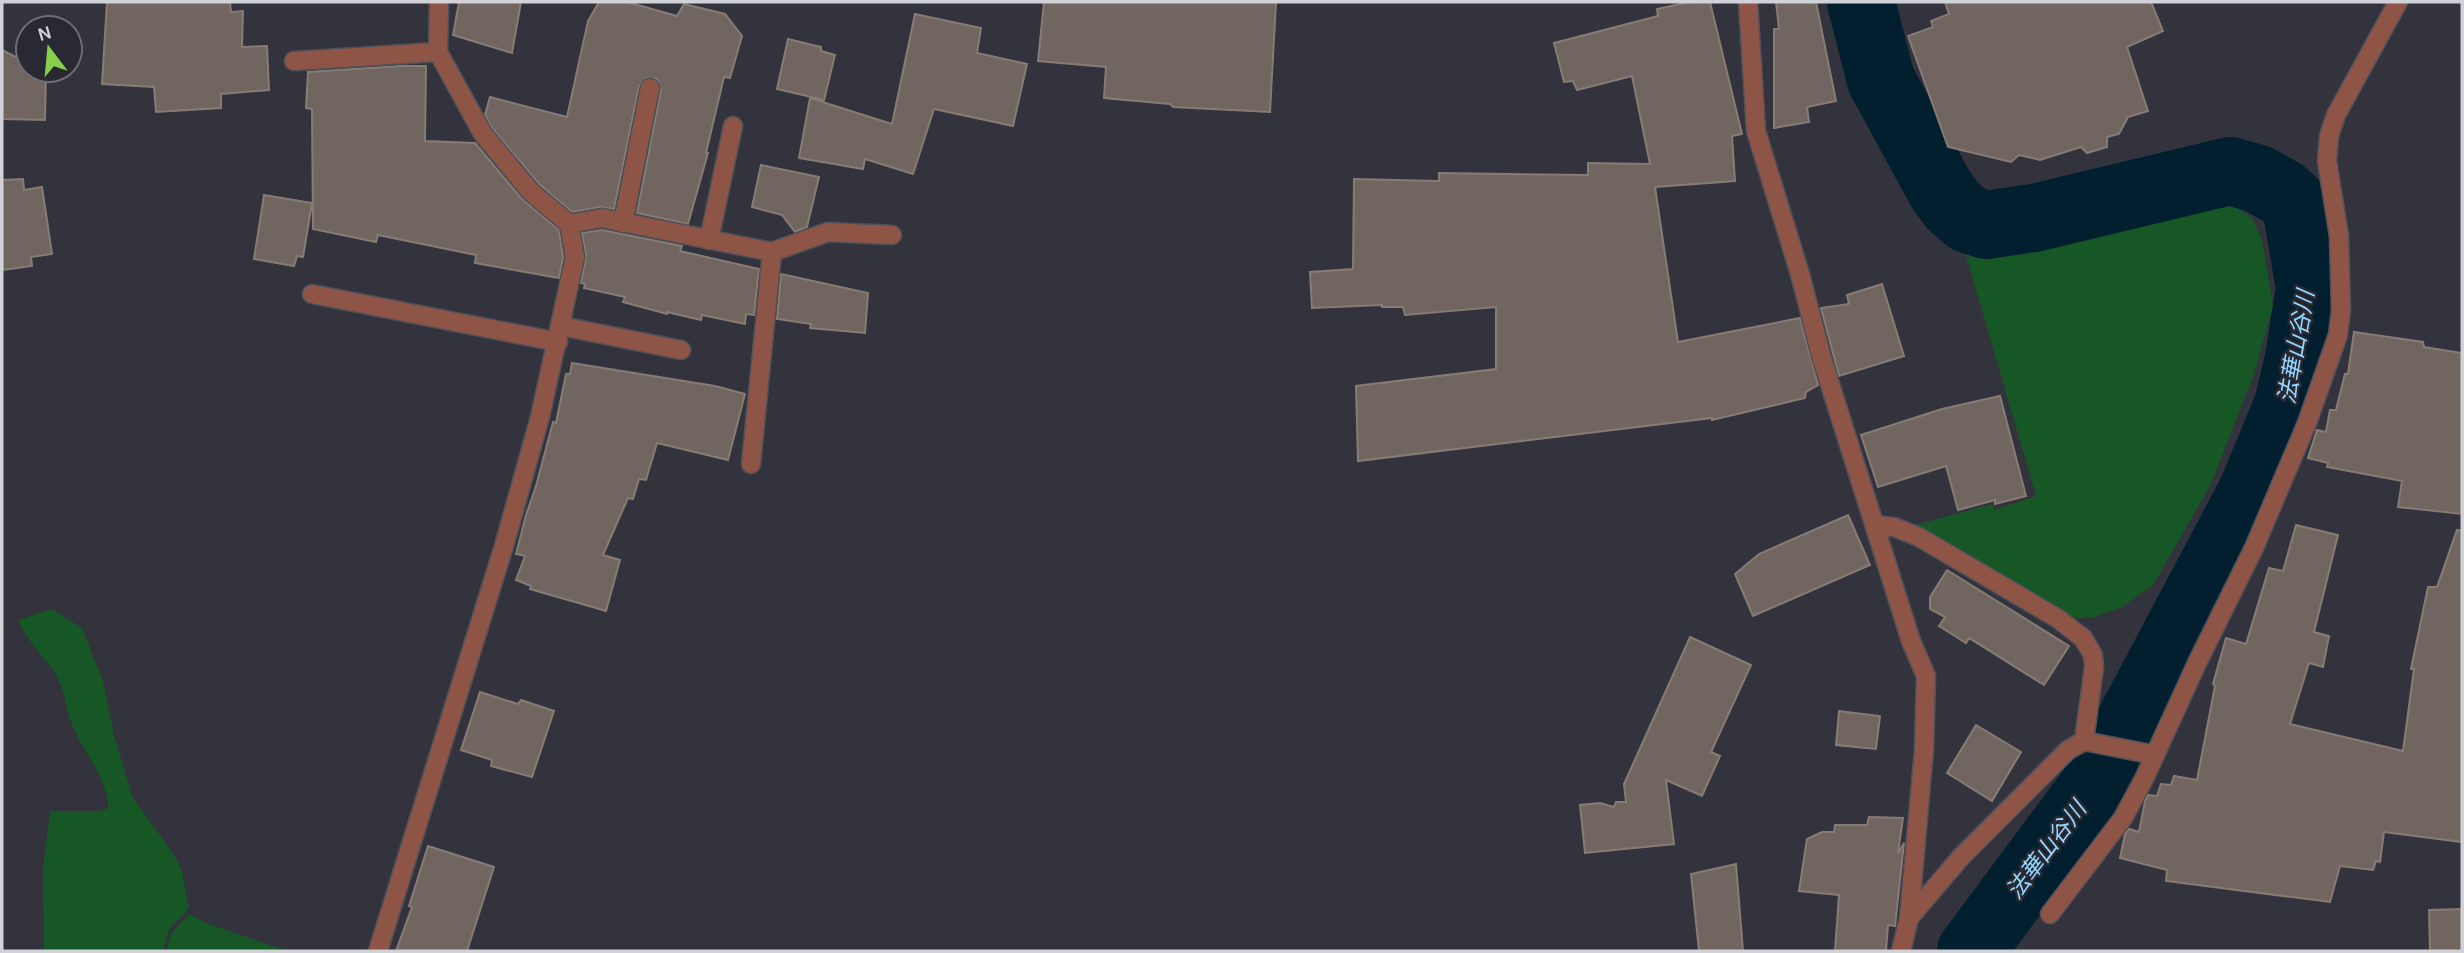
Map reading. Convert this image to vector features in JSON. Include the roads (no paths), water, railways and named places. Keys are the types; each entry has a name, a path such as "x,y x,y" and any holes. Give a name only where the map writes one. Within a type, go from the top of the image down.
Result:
{"street":[{"path":"378,951 504,546 540,417 575,257 569,225 531,192 483,135 438,52 439,2"},
{"path":"1748,2 1756,131 1800,274 1822,359 1911,641 1926,676 1924,750 1909,918 1901,951"},
{"path":"2050,914 2123,818 2255,548 2307,423 2337,335 2341,310 2341,263 2326,161 2329,136 2336,115 2398,2"},
{"path":"294,61 438,52"},
{"path":"623,223 650,88"},
{"path":"709,240 733,126"},
{"path":"569,225 602,218 772,252 828,232 892,235"},
{"path":"751,464 772,252"},
{"path":"312,294 559,334 681,350"},
{"path":"1875,525 1894,527 1919,537 2057,618 2083,638 2094,655 2084,741"},
{"path":"1909,918 1961,857 2068,750 2084,741 2155,755"}],"waterway":[{"name":"法華山谷川","path":"1861,2 1881,80 1941,190 1953,206 1968,219 1986,225 2034,218 2230,171 2258,179 2283,193 2296,205 2310,288 2299,359 2288,405 2252,492 2123,735 2114,759 1971,951"}]}
